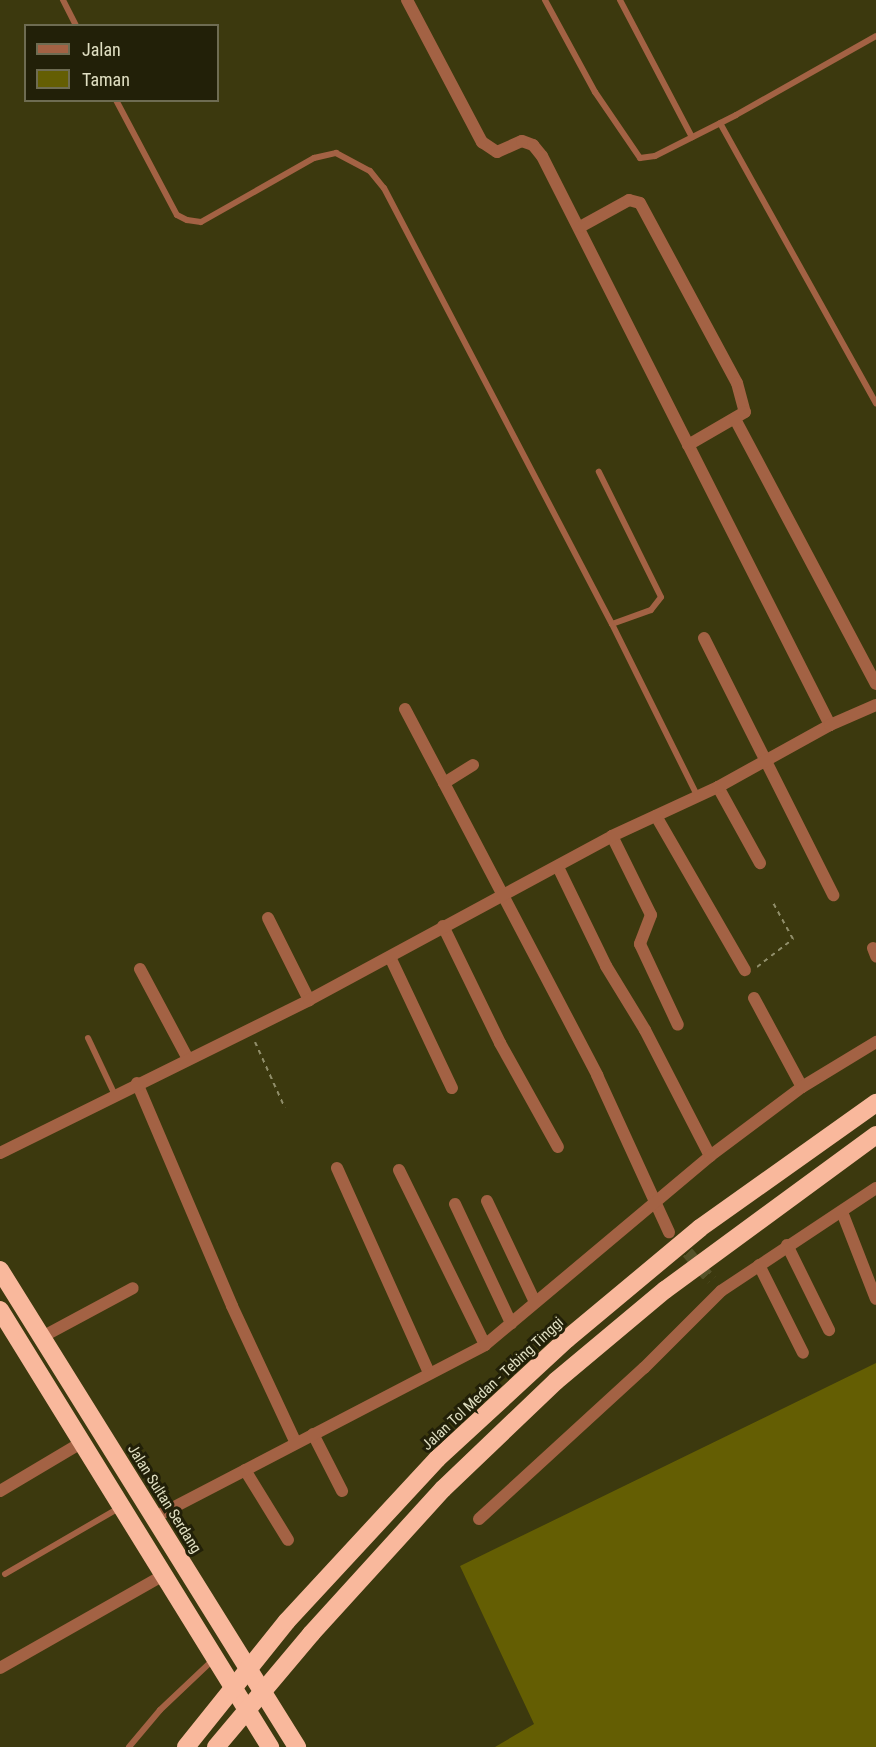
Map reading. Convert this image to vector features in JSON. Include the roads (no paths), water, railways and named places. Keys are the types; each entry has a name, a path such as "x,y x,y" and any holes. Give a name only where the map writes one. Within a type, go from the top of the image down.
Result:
{"highway":[{"name":"Jalan Tol Medan - Tebing Tinggi","path":"186,1747 287,1621 437,1459 567,1339 700,1228 876,1103"},
{"path":"216,1747 311,1634 443,1489 556,1382 665,1290 876,1136"},
{"name":"Jalan Sultan Serdang","path":"0,1270 297,1747"},
{"path":"0,1310 162,1576 270,1747"}],"street":[{"path":"407,0 482,142 497,152 522,141 533,145 580,227 830,724"},
{"path":"580,227 629,200 640,203 737,383 746,406 743,416 688,445"},
{"path":"735,419 876,684"},
{"path":"704,638 767,759 833,895"},
{"path":"0,1153 187,1057 309,1000 612,836 718,787 830,724 876,705"},
{"path":"405,709 602,1084 669,1232"},
{"path":"444,783 473,765"},
{"path":"718,787 760,862"},
{"path":"656,816 745,970"},
{"path":"612,836 651,915 640,944 678,1025"},
{"path":"558,867 606,966 645,1030 710,1156"},
{"path":"268,918 309,1000"},
{"path":"443,926 500,1043 558,1147"},
{"path":"390,957 452,1088"},
{"path":"140,969 187,1057"},
{"path":"754,998 802,1087"},
{"path":"155,1517 485,1346 656,1199 710,1156 802,1087 876,1042"},
{"path":"137,1083 232,1306 296,1443"},
{"path":"337,1168 429,1373"},
{"path":"399,1170 485,1346"},
{"path":"479,1520 644,1368 721,1291 876,1188"},
{"path":"487,1202 535,1302"},
{"path":"455,1204 511,1323"},
{"path":"842,1212 876,1299"},
{"path":"787,1245 829,1330"},
{"path":"759,1265 803,1353"},
{"path":"711,1280 721,1291"},
{"path":"42,1337 133,1288"},
{"path":"313,1434 342,1491"},
{"path":"0,1491 81,1443"},
{"path":"245,1470 288,1540"},
{"path":"0,1668 162,1576"}],"lane":[{"path":"63,0 75,24"},
{"path":"545,0 586,76 636,155 655,156 720,123 876,36"},
{"path":"620,0 692,137"},
{"path":"117,102 177,215 187,220 201,222 314,158 336,153 370,171 384,188 612,624 698,796"},
{"path":"720,123 876,403"},
{"path":"599,472 661,597 651,610 612,624"},
{"path":"88,1038 115,1095"},
{"path":"5,1574 120,1507"},
{"path":"129,1747 160,1710 214,1659"}],"tunnel":[{"path":"676,1239 711,1280"}]}
